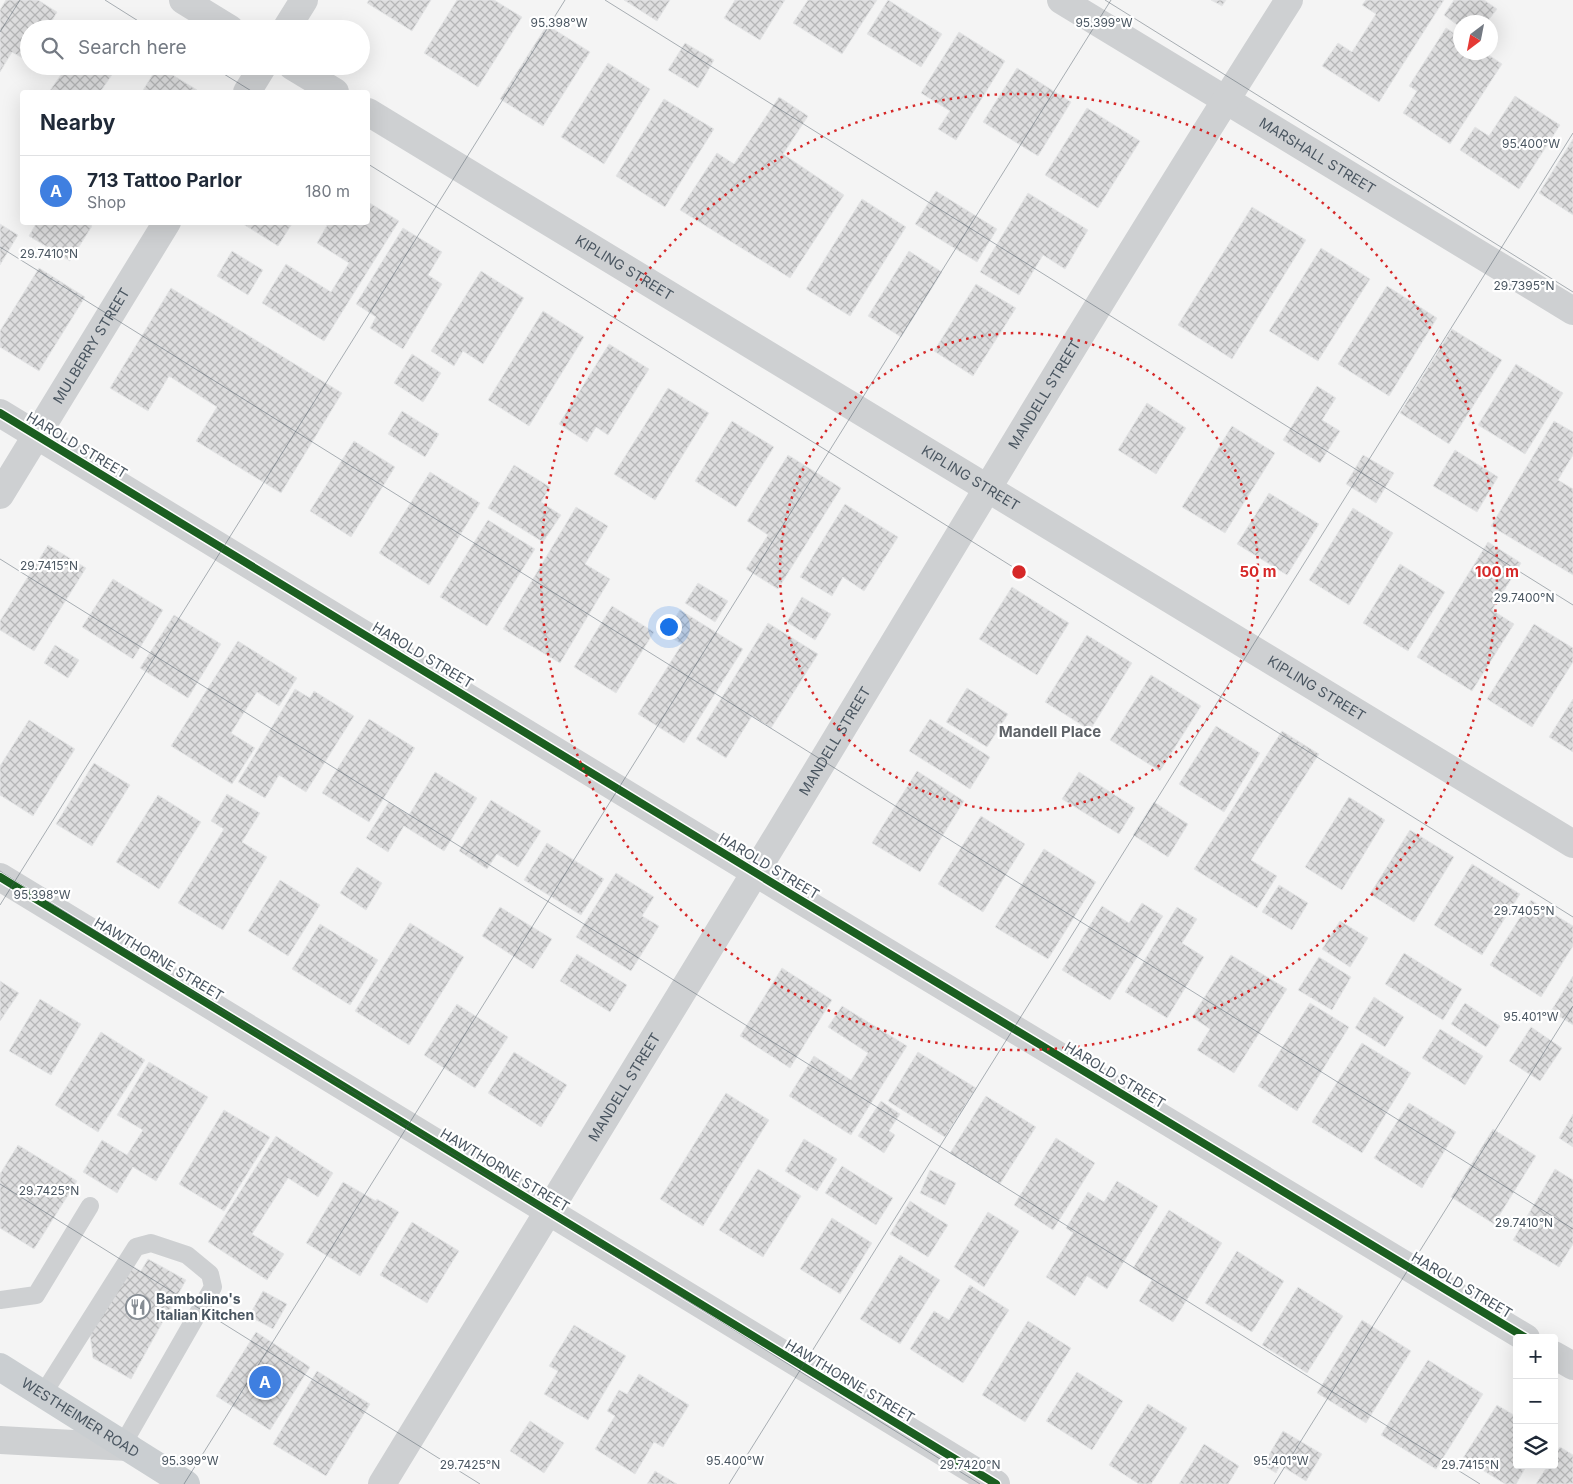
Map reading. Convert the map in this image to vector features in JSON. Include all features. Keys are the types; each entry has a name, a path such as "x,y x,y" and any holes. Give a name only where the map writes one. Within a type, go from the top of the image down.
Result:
{"main road":[{"name":"WESTHEIMER ROAD","path":"0,1367 186,1484"}],"street":[{"path":"183,0 215,20"},
{"path":"292,20 304,0"},
{"name":"MARSHALL STREET","path":"1062,0 1573,311"},
{"name":"MANDELL STREET","path":"382,1484 987,488 1225,99 1289,0"},
{"path":"248,90 257,75"},
{"path":"307,75 333,90"},
{"name":"KIPLING STREET","path":"370,113 1573,844"},
{"name":"MULBERRY STREET","path":"0,495 165,225"},
{"name":"HAROLD STREET","path":"0,413 1519,1334"},
{"name":"HAWTHORNE STREET","path":"0,877 996,1484"},
{"path":"1558,1357 1573,1366"},
{"path":"0,1440 126,1446"}],"lane":[{"path":"0,1300 36,1295 90,1206"},
{"path":"43,1394 136,1247 152,1243 187,1255 210,1274 213,1287 126,1446"}],"building":[{"path":"6,0 38,0 57,12 52,20 20,20 20,56 12,52 0,72 0,10"},
{"path":"369,0 431,0 412,31 367,3"},
{"path":"457,0 494,0 522,17 478,87 424,53"},
{"path":"624,0 670,0 657,21"},
{"path":"735,0 785,0 760,40 724,18"},
{"path":"808,0 877,0 842,54 793,23"},
{"path":"888,0 942,34 921,67 867,34"},
{"path":"1211,0 1226,0 1222,6"},
{"path":"1366,0 1444,0 1379,102 1322,66 1338,43 1352,52 1376,14 1362,5"},
{"path":"1454,0 1484,0 1497,9 1492,15 1453,15 1453,22 1444,15"},
{"path":"547,25 590,52 543,126 500,99"},
{"path":"1446,28 1453,32 1453,60 1496,60 1502,64 1450,144 1403,113 1417,91 1409,86"},
{"path":"959,32 1005,61 956,140 938,129 950,111 921,93"},
{"path":"685,43 714,60 698,88 668,70"},
{"path":"608,63 650,89 604,164 561,137"},
{"path":"1017,68 1071,102 1038,156 983,122"},
{"path":"61,75 112,75 101,90 50,90"},
{"path":"152,75 173,75 197,90 143,90"},
{"path":"1515,96 1560,125 1519,189 1460,150 1475,127 1489,136"},
{"path":"779,97 808,116 783,154 844,195 790,278 680,210 717,153 734,164"},
{"path":"664,99 714,129 665,207 616,176"},
{"path":"1087,108 1140,141 1098,208 1045,175"},
{"path":"1573,139 1573,215 1539,193"},
{"path":"936,191 997,229 977,262 915,224"},
{"path":"1028,193 1088,230 1065,269 1043,255 1019,295 980,272"},
{"path":"862,199 906,227 850,316 806,289"},
{"path":"370,203 399,221 324,341 262,303 286,264 331,292 349,263 317,243 327,225 370,225"},
{"path":"1252,207 1306,240 1232,359 1178,325"},
{"path":"0,224 18,235 0,265"},
{"path":"35,225 92,226 70,261 29,236"},
{"path":"245,225 291,225 278,246"},
{"path":"403,228 442,252 428,275 442,284 403,349 370,328 376,317 356,304"},
{"path":"1321,248 1370,279 1318,361 1269,331"},
{"path":"232,251 263,270 248,295 217,276"},
{"path":"909,251 942,272 901,337 868,316"},
{"path":"39,268 85,297 39,371 0,347 0,331"},
{"path":"481,271 524,298 483,364 463,351 454,366 431,351"},
{"path":"976,284 1016,308 973,376 934,351"},
{"path":"1387,286 1437,318 1389,396 1338,364"},
{"path":"171,288 342,393 281,493 196,441 217,407 169,376 148,411 110,388"},
{"path":"543,311 584,337 529,426 488,400"},
{"path":"1452,329 1502,360 1449,444 1400,413"},
{"path":"609,344 649,369 608,435 596,427 587,442 559,424"},
{"path":"412,354 441,373 423,402 394,383"},
{"path":"1516,364 1563,393 1525,454 1478,425"},
{"path":"1317,386 1336,398 1322,420 1340,431 1320,463 1283,440"},
{"path":"668,388 709,413 655,500 614,474"},
{"path":"1147,403 1186,428 1156,474 1118,450"},
{"path":"402,411 439,434 425,457 388,434"},
{"path":"732,421 774,447 736,507 695,481"},
{"path":"1554,421 1573,432 1573,455 1558,480 1573,489 1573,575 1491,526"},
{"path":"1232,426 1275,453 1225,533 1182,507"},
{"path":"354,441 395,467 351,537 310,511"},
{"path":"1455,450 1498,477 1477,512 1433,486"},
{"path":"788,455 841,488 778,589 746,569 768,535 747,521"},
{"path":"1363,455 1394,473 1376,503 1346,484"},
{"path":"514,465 550,487 541,502 561,515 543,542 488,508"},
{"path":"430,472 480,503 429,585 379,553"},
{"path":"1269,493 1319,524 1287,575 1237,544"},
{"path":"845,504 898,537 864,591 843,577 832,596 800,577"},
{"path":"576,507 608,526 585,564 610,579 560,663 503,629"},
{"path":"1353,508 1393,533 1349,605 1309,580"},
{"path":"488,520 535,549 487,626 440,597"},
{"path":"1488,542 1521,563 1492,610 1514,624 1472,691 1417,657"},
{"path":"48,545 86,568 34,651 0,630 0,621"},
{"path":"1400,564 1445,592 1408,651 1363,623"},
{"path":"113,579 163,610 133,659 82,627"},
{"path":"698,583 728,601 715,622 685,603"},
{"path":"1012,587 1069,623 1037,675 979,639"},
{"path":"802,597 831,614 815,640 787,622"},
{"path":"612,606 654,632 616,693 574,667"},
{"path":"680,610 743,649 684,743 638,714 682,644 665,634"},
{"path":"174,615 221,644 188,698 140,668"},
{"path":"768,623 818,654 771,728 752,716 726,758 696,739"},
{"path":"1534,624 1573,648 1573,662 1532,727 1487,699"},
{"path":"1087,635 1132,663 1090,730 1045,702"},
{"path":"238,641 297,678 279,706 257,692 231,733 255,748 232,784 171,746"},
{"path":"55,645 79,660 68,678 44,663"},
{"path":"1151,675 1201,706 1160,771 1110,740"},
{"path":"967,688 1008,714 987,747 946,722"},
{"path":"295,689 310,698 314,691 354,716 306,792 279,775 265,798 238,782"},
{"path":"1573,699 1573,752 1549,737"},
{"path":"369,719 415,748 369,822 322,793"},
{"path":"930,719 990,757 970,789 909,751"},
{"path":"29,720 75,749 33,816 0,795 0,766"},
{"path":"1216,726 1260,753 1224,812 1179,784"},
{"path":"1282,731 1319,754 1251,860 1277,876 1257,908 1194,869"},
{"path":"94,763 130,785 92,846 56,824"},
{"path":"917,771 964,801 920,872 872,843"},
{"path":"435,772 477,798 444,851 404,826 388,852 366,838 389,802 409,815"},
{"path":"1079,772 1135,808 1119,834 1062,799"},
{"path":"227,794 260,813 242,842 267,857 223,930 178,903 224,829 211,821"},
{"path":"158,795 201,822 159,889 116,862"},
{"path":"1349,797 1385,820 1342,890 1305,867"},
{"path":"491,800 541,831 518,867 497,854 487,869 459,851"},
{"path":"1154,802 1188,824 1168,857 1133,835"},
{"path":"981,816 1025,844 983,912 938,884"},
{"path":"1410,830 1454,857 1414,922 1370,894"},
{"path":"547,843 604,879 581,915 524,880"},
{"path":"1044,849 1096,882 1048,959 995,927"},
{"path":"1472,864 1520,894 1482,955 1434,925"},
{"path":"357,867 382,883 366,910 340,893"},
{"path":"616,873 654,897 642,916 659,926 631,971 576,937"},
{"path":"280,880 320,905 288,956 248,931"},
{"path":"1279,885 1308,903 1292,930 1262,912"},
{"path":"1531,900 1573,926 1573,946 1541,997 1490,965"},
{"path":"1142,903 1163,916 1110,1000 1062,970 1102,906 1129,923"},
{"path":"500,907 552,939 533,969 482,936"},
{"path":"1177,907 1197,919 1182,943 1204,957 1167,1018 1125,992"},
{"path":"1340,921 1368,938 1350,967 1322,949"},
{"path":"410,923 464,957 409,1045 355,1011"},
{"path":"320,924 378,960 350,1005 292,969"},
{"path":"1404,953 1462,989 1443,1020 1385,984"},
{"path":"577,954 627,985 610,1012 560,981"},
{"path":"1231,955 1287,989 1234,1073 1197,1050 1210,1029 1192,1017"},
{"path":"1319,957 1351,977 1332,1010 1298,990"},
{"path":"782,968 832,1000 790,1068 740,1036"},
{"path":"1573,976 1573,1025 1551,1011"},
{"path":"0,981 19,993 0,1021"},
{"path":"1374,997 1404,1017 1385,1047 1355,1028"},
{"path":"40,999 81,1024 51,1075 9,1051"},
{"path":"1310,1003 1349,1027 1297,1111 1258,1086"},
{"path":"1465,1003 1500,1026 1486,1047 1451,1024"},
{"path":"457,1004 508,1037 475,1088 424,1055"},
{"path":"842,1006 907,1046 851,1135 789,1096 814,1056 851,1080 868,1053 828,1027"},
{"path":"1531,1027 1562,1048 1540,1081 1509,1061"},
{"path":"1440,1029 1483,1056 1465,1085 1422,1058"},
{"path":"101,1032 145,1060 98,1132 55,1105"},
{"path":"1362,1043 1411,1073 1362,1153 1312,1122"},
{"path":"514,1052 567,1085 541,1127 488,1093"},
{"path":"918,1052 976,1088 945,1137 888,1101"},
{"path":"149,1062 208,1097 156,1181 133,1167 117,1193 83,1172 102,1140 127,1155 143,1130 117,1115"},
{"path":"726,1093 769,1120 703,1226 660,1199"},
{"path":"986,1096 1036,1127 1000,1184 950,1153"},
{"path":"881,1101 900,1114 889,1131 895,1135 884,1153 858,1136"},
{"path":"1409,1103 1456,1132 1422,1188 1374,1158"},
{"path":"224,1110 270,1137 224,1211 179,1184"},
{"path":"1573,1114 1573,1147 1559,1138"},
{"path":"1493,1129 1536,1156 1494,1224 1451,1197"},
{"path":"276,1136 333,1173 318,1197 288,1178 252,1234 284,1254 267,1280 208,1242"},
{"path":"1056,1138 1095,1163 1053,1230 1014,1205"},
{"path":"804,1139 837,1159 817,1191 785,1171"},
{"path":"18,1145 77,1181 34,1249 0,1228 0,1174"},
{"path":"842,1166 893,1198 876,1225 825,1193"},
{"path":"758,1169 801,1196 763,1257 719,1230"},
{"path":"1555,1169 1573,1180 1573,1244 1559,1267 1513,1240"},
{"path":"930,1170 956,1183 945,1205 920,1193"},
{"path":"1117,1181 1158,1206 1107,1289 1087,1276 1075,1296 1046,1277 1073,1233 1066,1228 1088,1192 1104,1202"},
{"path":"343,1182 399,1212 360,1276 306,1243"},
{"path":"910,1201 948,1225 928,1257 890,1234"},
{"path":"1169,1210 1222,1243 1173,1322 1139,1301 1152,1280 1133,1268"},
{"path":"988,1212 1019,1231 984,1287 954,1267"},
{"path":"832,1218 872,1243 840,1294 800,1269"},
{"path":"412,1222 459,1251 427,1303 380,1275"},
{"path":"1237,1251 1284,1281 1252,1332 1205,1303"},
{"path":"900,1255 940,1280 900,1344 860,1319"},
{"name":"Bambolino's Italian Kitchen","path":"148,1259 186,1280 131,1379 93,1358 90,1334 129,1264 141,1271"},
{"path":"970,1285 1009,1310 963,1383 910,1349 934,1311 949,1320"},
{"path":"1298,1287 1343,1316 1307,1373 1262,1345"},
{"path":"263,1291 287,1304 273,1329 249,1316"},
{"path":"1362,1320 1411,1351 1366,1423 1317,1393"},
{"path":"1028,1321 1071,1348 1025,1422 982,1395"},
{"path":"574,1325 626,1356 588,1420 544,1394 558,1371 549,1366"},
{"path":"256,1332 310,1367 270,1430 216,1396"},
{"path":"1428,1360 1483,1394 1436,1469 1381,1435"},
{"path":"317,1371 370,1404 326,1476 273,1444"},
{"path":"1077,1372 1123,1401 1092,1450 1046,1421"},
{"path":"639,1374 689,1405 663,1447 654,1442 635,1474 595,1449 615,1416 607,1411 619,1390 627,1394"},
{"path":"1148,1404 1187,1428 1151,1484 1139,1484 1109,1465"},
{"path":"1497,1405 1513,1415 1513,1469 1525,1469 1516,1484 1505,1484 1463,1458"},
{"path":"530,1421 564,1443 544,1473 510,1451"},
{"path":"1283,1431 1322,1454 1306,1481 1280,1465 1276,1473 1263,1465"},
{"path":"1204,1444 1239,1466 1228,1484 1179,1484"},
{"path":"1560,1447 1573,1455 1573,1484 1536,1484 1545,1469 1558,1469 1558,1450"},
{"path":"655,1471 677,1484 647,1484"}],"cycle path":[{"path":"0,413 797,898 1519,1334"},
{"path":"0,877 996,1484"}],"place":[{"name":"Bambolino's Italian Kitchen","path":"138,1307"},
{"name":"713 Tattoo Parlor","path":"265,1382"}],"district":[{"name":"Mandell Place","path":"1050,732"}]}
